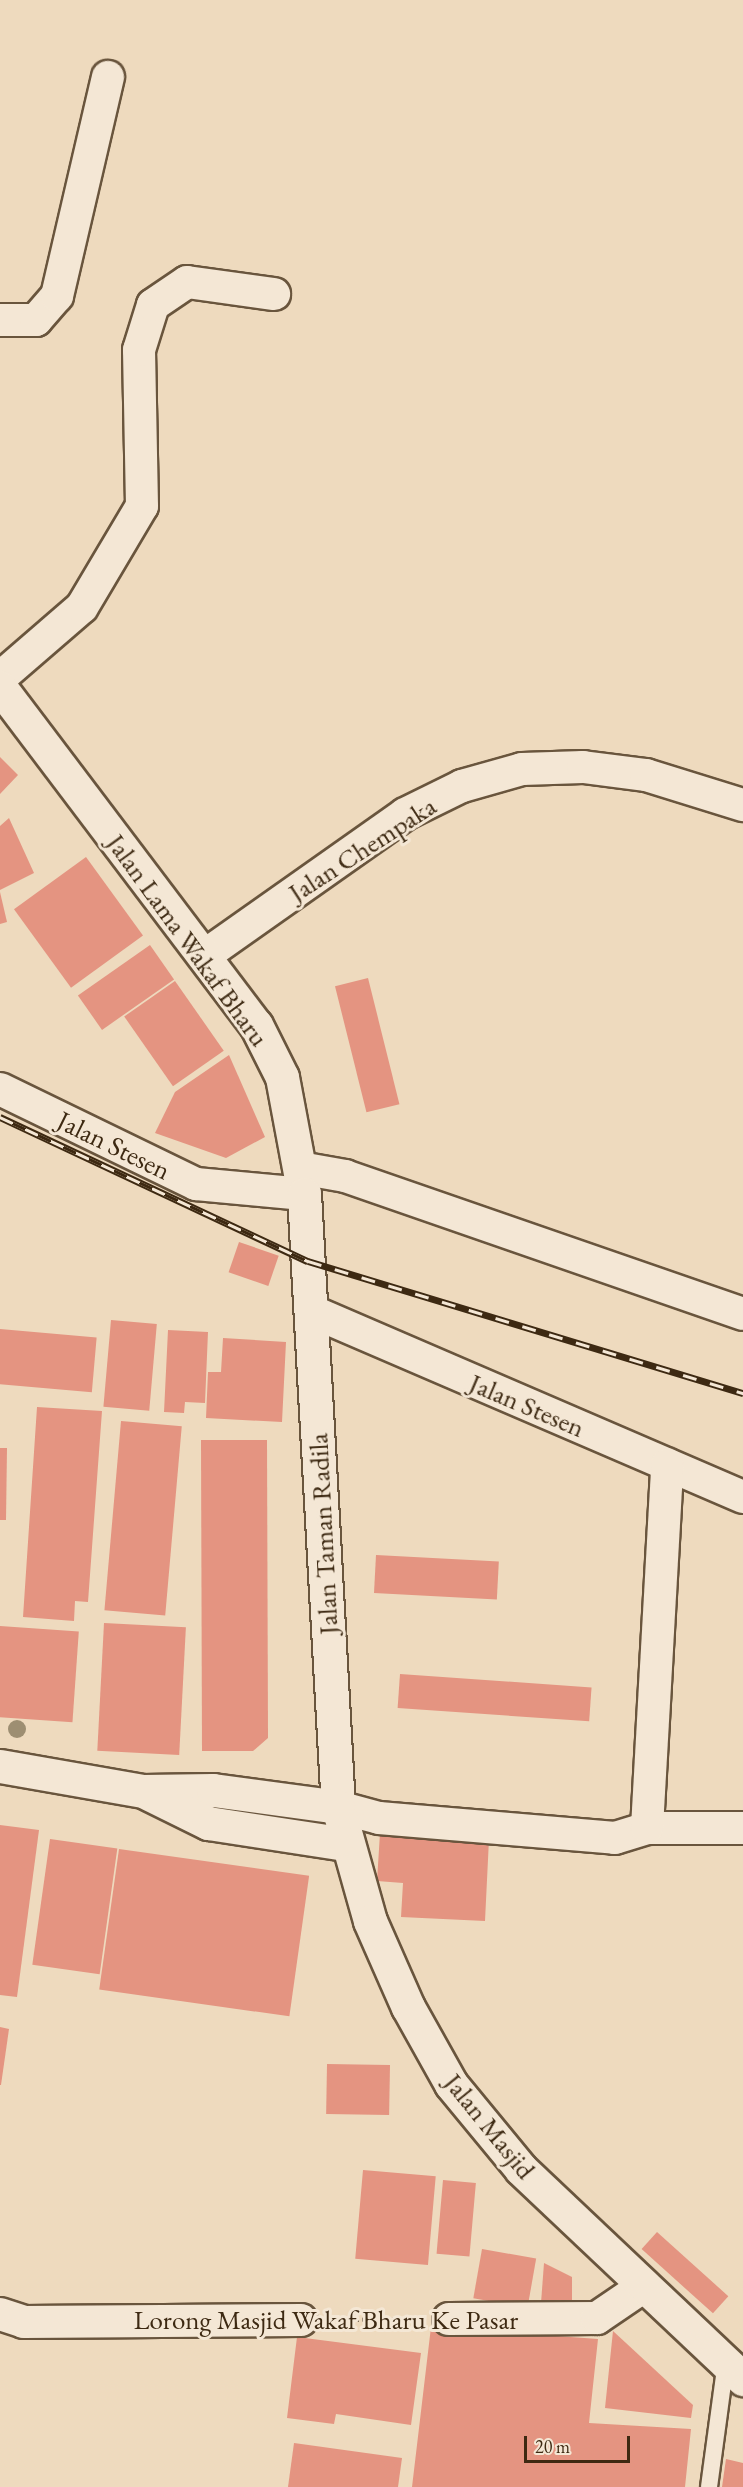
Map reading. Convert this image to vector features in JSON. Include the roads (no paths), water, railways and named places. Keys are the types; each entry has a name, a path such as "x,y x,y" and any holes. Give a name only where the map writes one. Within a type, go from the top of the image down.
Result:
{"street":[{"path":"0,320 36,320 57,296 108,77"},
{"path":"0,678 82,607 142,506 139,350 153,305 187,282 274,294"},
{"name":"Jalan Lama Wakaf Bharu","path":"0,687 256,1025 282,1077 302,1181 308,1261"},
{"name":"Jalan Chempaka","path":"204,956 405,814 462,786 522,769 583,767 646,775 743,805"},
{"name":"Jalan Stesen","path":"0,1089 196,1184 302,1181 345,1176 743,1314"},
{"name":"Jalan Taman Radila","path":"308,1261 338,1807"},
{"name":"Jalan Stesen","path":"311,1311 743,1497"},
{"path":"647,1827 667,1465"},
{"path":"0,1766 143,1791 213,1790 338,1807 379,1818 615,1838 647,1827 743,1828"},
{"path":"143,1791 208,1822 346,1844"},
{"name":"Jalan Masjid","path":"338,1807 346,1844 370,1922 408,2007 451,2084 521,2169 734,2371"},
{"name":"Lorong Masjid Wakaf Bharu Ke Pasar","path":"449,2319 597,2318 644,2286"},
{"name":"Lorong Masjid Wakaf Bharu Ke Pasar","path":"0,2313 24,2322 301,2320"}],"lane":[{"path":"710,2487 734,2371"}],"railway":[{"path":"0,1117 308,1261 743,1393"}]}
